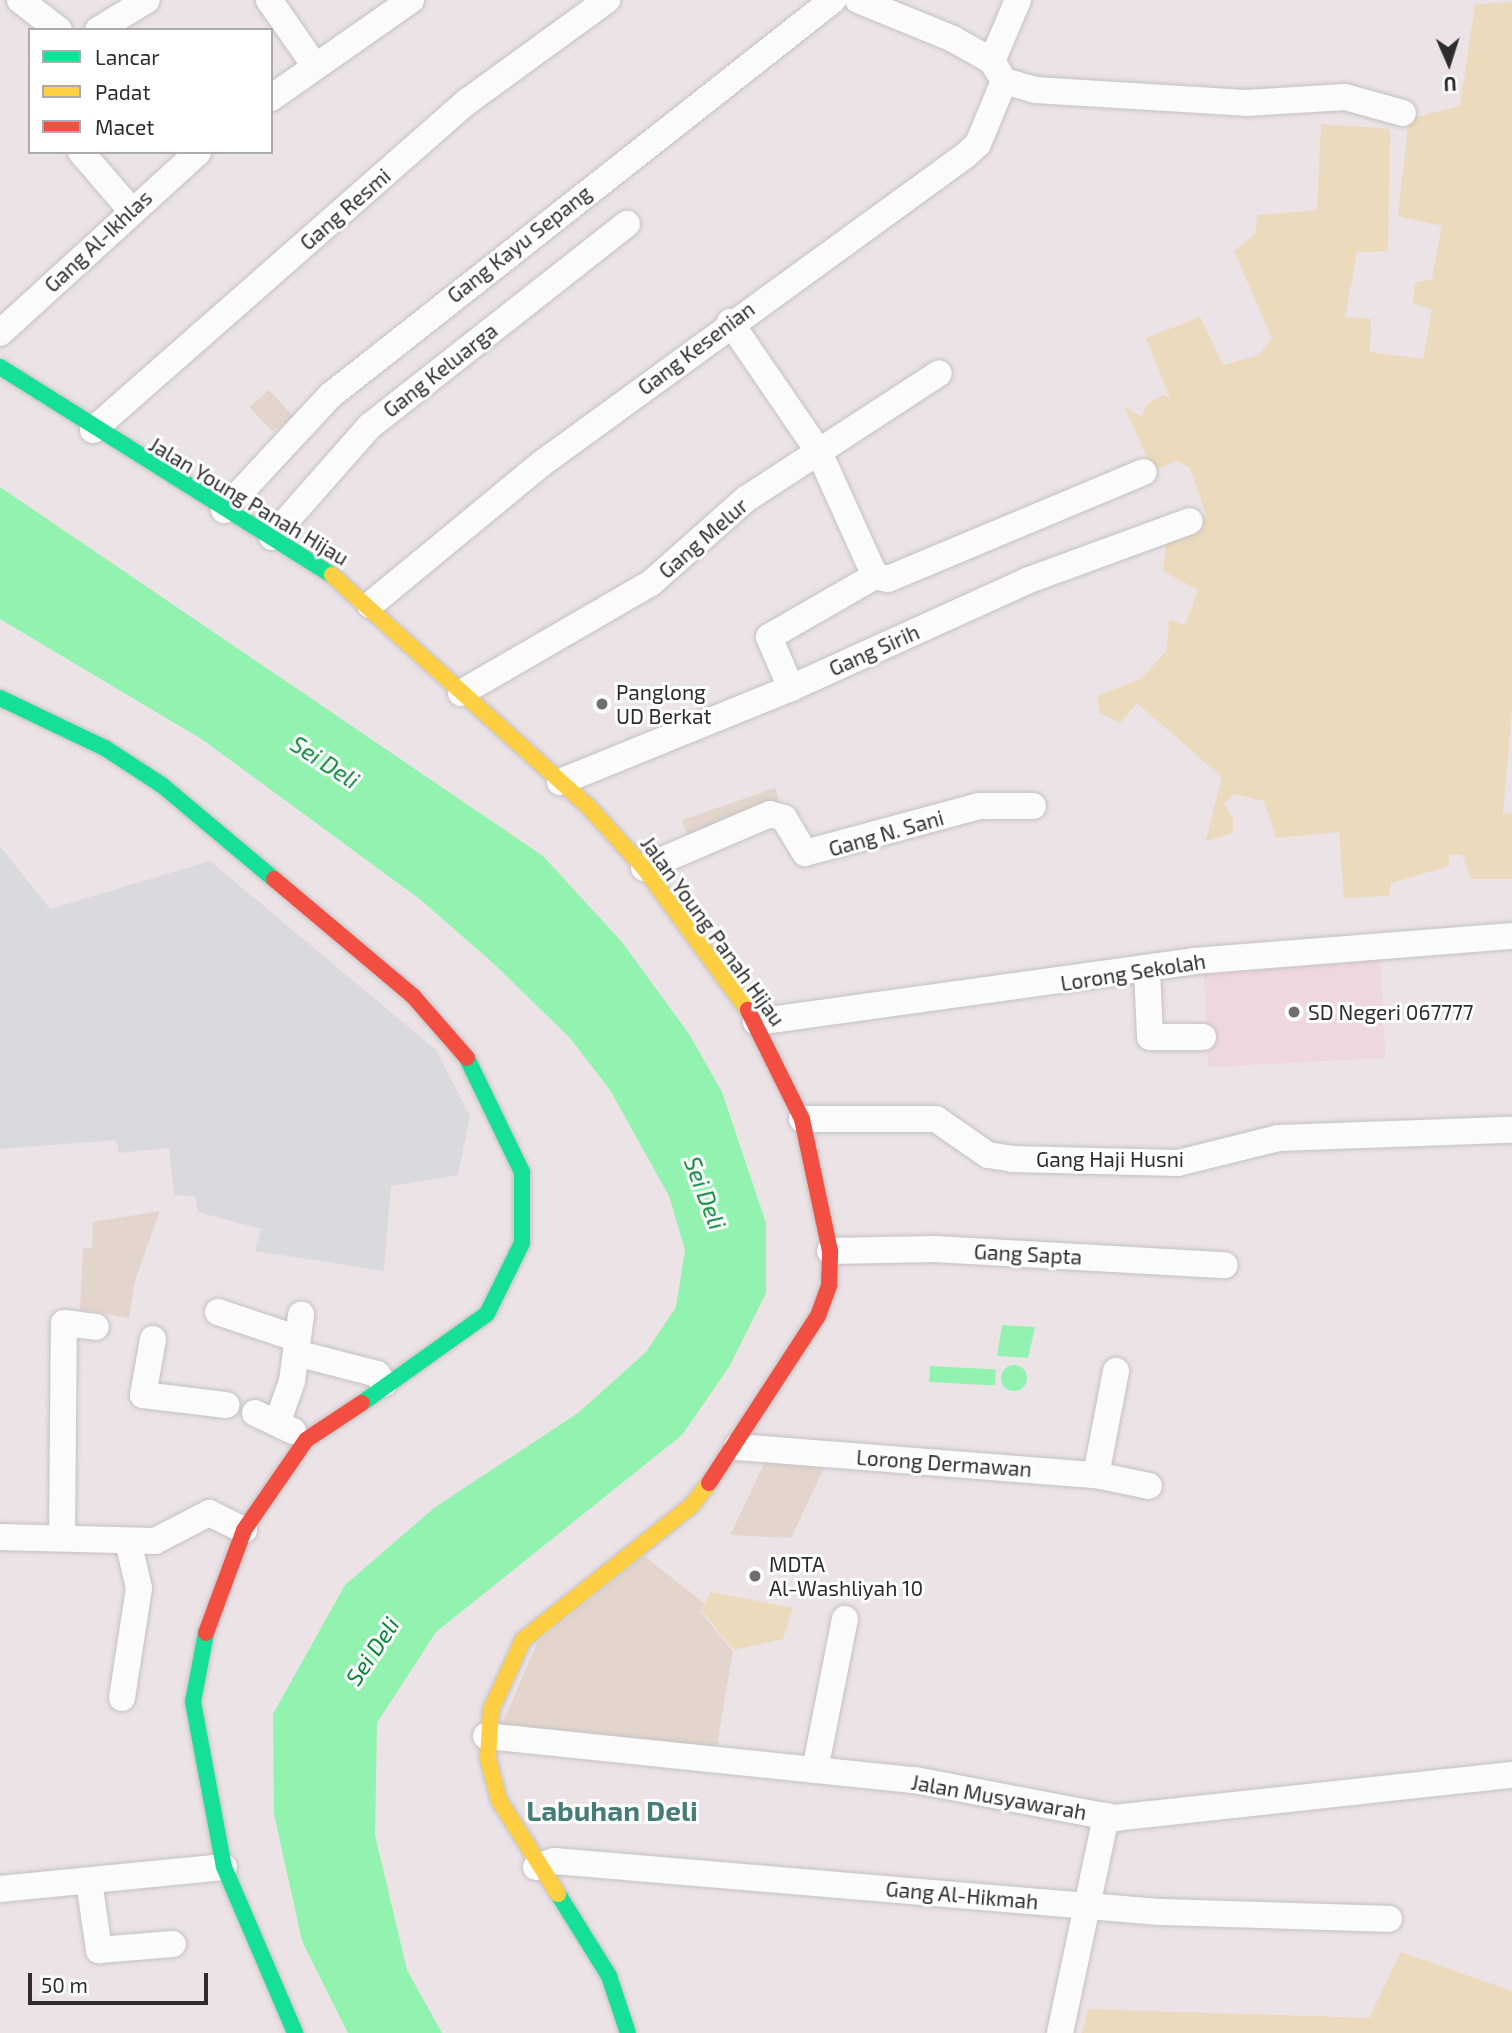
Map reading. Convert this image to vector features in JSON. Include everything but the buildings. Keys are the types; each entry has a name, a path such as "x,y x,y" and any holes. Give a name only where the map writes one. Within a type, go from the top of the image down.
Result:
{"street":[{"path":"20,0 56,28"},
{"path":"101,28 147,0"},
{"path":"269,0 315,66"},
{"path":"273,97 411,0"},
{"name":"Gang Resmi","path":"93,430 468,101 607,0"},
{"name":"Gang Kayu Sepang","path":"224,510 331,395 833,0"},
{"path":"858,0 914,20 1035,90 1245,103 1345,97 1403,113"},
{"name":"Gang Kesenian","path":"370,604 541,464 730,322 978,144 1018,0"},
{"path":"83,154 130,209"},
{"name":"Gang Al-Ikhlas","path":"0,333 130,209 196,154"},
{"name":"Gang Keluarga","path":"272,537 370,426 627,224"},
{"path":"730,322 820,452 875,576"},
{"name":"Jalan Young Panah Hijau","path":"0,367 93,430 272,537 370,604 461,693 560,782 644,868 756,1022 802,1119 830,1251 829,1285 818,1317 737,1447 692,1505 523,1640 499,1683 486,1737 499,1800 536,1867 609,1976 628,2033"},
{"name":"Gang Melur","path":"461,693 651,583 746,499 939,373"},
{"path":"792,688 769,637 875,576 888,579 1144,472"},
{"name":"Gang Sirih","path":"560,782 792,688 1029,580 1189,521"},
{"path":"2,701 105,748 268,870 413,996 465,1053 488,1093 522,1172 522,1243 487,1314 453,1344 384,1384 306,1440 244,1530 209,1616 192,1702 223,1867 295,2033"},
{"name":"Gang N. Sani","path":"644,868 770,814 784,818 805,853 979,806 1033,806"},
{"name":"Lorong Sekolah","path":"756,1022 1147,970 1512,936"},
{"path":"1147,970 1150,1037 1203,1037"},
{"name":"Gang Haji Husni","path":"802,1119 936,1119 988,1155 1012,1159 1178,1163 1278,1138 1512,1130"},
{"name":"Gang Sapta","path":"830,1251 935,1250 1225,1265"},
{"path":"218,1312 299,1336 377,1374 384,1384"},
{"path":"62,1538 64,1323 96,1327"},
{"path":"299,1336 267,1417 306,1440"},
{"path":"153,1339 143,1395 226,1405"},
{"path":"1096,1475 1116,1371"},
{"name":"Lorong Dermawan","path":"737,1447 1096,1475 1149,1486"},
{"path":"0,1537 155,1541 209,1513 244,1530"},
{"path":"122,1698 139,1588 128,1541"},
{"path":"816,1770 845,1619"},
{"name":"Jalan Musyawarah","path":"486,1737 951,1786 1106,1816 1512,1775"},
{"path":"1060,2033 1106,1816"},
{"name":"Gang Al-Hikmah","path":"536,1867 554,1861 1087,1905 1389,1919"},
{"path":"0,1889 223,1867"},
{"path":"89,1881 99,1950 173,1944"}],"shaded area":[{"path":"1512,2 1512,708 1503,814 1512,813 1512,879 1471,879 1462,854 1449,855 1449,866 1391,883 1389,896 1344,898 1339,832 1276,838 1264,801 1234,794 1224,804 1233,818 1233,833 1206,841 1222,777 1137,703 1120,723 1100,713 1097,696 1141,679 1167,650 1169,620 1185,625 1198,590 1163,571 1167,534 1207,518 1190,468 1177,461 1153,470 1124,406 1142,417 1146,405 1163,395 1170,399 1146,338 1200,317 1223,365 1259,355 1272,338 1234,251 1256,233 1257,215 1317,210 1321,124 1390,129 1388,251 1357,252 1345,317 1371,319 1370,352 1423,359 1432,310 1413,303 1415,283 1432,279 1442,226 1398,216 1409,119 1460,106 1475,4"},
{"path":"269,390 295,418 272,431 249,407"},
{"path":"775,788 781,805 689,840 682,820"},
{"path":"0,846 50,909 210,861 436,1050 470,1116 458,1175 391,1186 384,1271 255,1251 261,1229 198,1212 195,1196 174,1195 169,1148 119,1153 116,1140 0,1149"},
{"name":"SD Negeri 067777","path":"1380,955 1385,1058 1209,1067 1203,964"},
{"path":"160,1211 135,1280 129,1318 80,1309 83,1248 92,1248 93,1222"},
{"path":"766,1460 824,1468 791,1538 730,1535"},
{"path":"644,1556 704,1603 700,1611 733,1651 715,1756 499,1731 537,1643"},
{"path":"711,1592 793,1608 783,1639 734,1650 701,1610"},
{"path":"1401,1952 1512,1991 1512,2033 1082,2033 1088,2009 1369,2018"}],"water":[{"name":"Sei Deli","path":"0,487 543,856 622,942 689,1034 722,1092 766,1223 766,1293 729,1367 682,1435 436,1632 377,1723 375,1835 407,1970 442,2033 348,2033 302,1941 274,1814 273,1714 345,1585 434,1508 578,1413 646,1352 676,1307 685,1250 669,1196 610,1090 570,1038 493,963 421,900 203,740 0,619"},
{"path":"1002,1325 1035,1327 1028,1358 997,1356"},
{"path":"1014,1365 1023,1369 1027,1378 1023,1387 1014,1391 1005,1387 1001,1378 1005,1369"},
{"path":"930,1366 996,1369 995,1385 929,1382"}],"traffic: fast":[{"path":"0,367 332,575"},
{"path":"0,698 105,748 163,786 274,879"},
{"path":"362,1403 487,1314 522,1243 522,1172 467,1058"},
{"path":"206,1633 193,1702 224,1867 295,2033"},
{"path":"558,1894 609,1976 628,2033"}],"traffic: slow":[{"path":"332,575 588,806 644,868 748,1010"},
{"path":"558,1894 499,1800 488,1758 491,1710 523,1640 692,1505 709,1483"}],"traffic: jam":[{"path":"274,879 413,996 467,1058"},
{"path":"709,1483 818,1316 829,1285 830,1251 802,1119 748,1010"},
{"path":"206,1633 244,1530 306,1440 362,1403"}],"place":[{"name":"Panglong UD Berkat","path":"602,704"},
{"name":"SD Negeri 067777","path":"1294,1012"},
{"name":"MDTA Al-Washliyah 10","path":"755,1576"}],"district":[{"name":"Labuhan Deli","path":"612,1810"}]}
